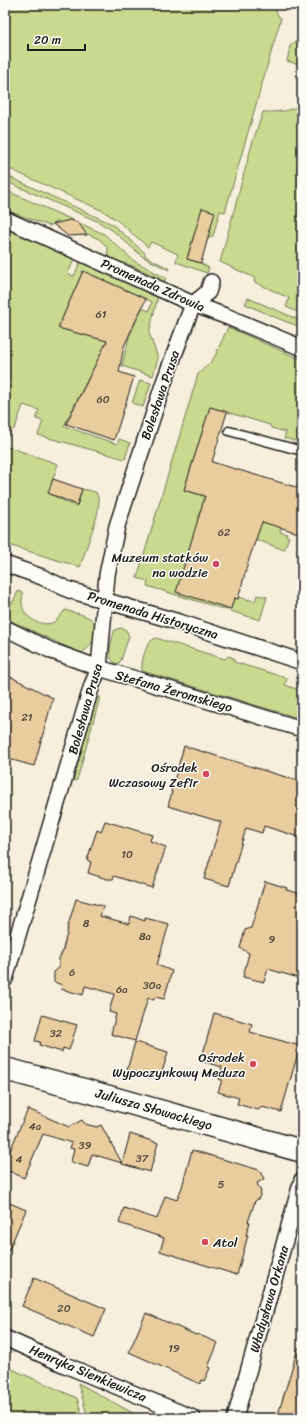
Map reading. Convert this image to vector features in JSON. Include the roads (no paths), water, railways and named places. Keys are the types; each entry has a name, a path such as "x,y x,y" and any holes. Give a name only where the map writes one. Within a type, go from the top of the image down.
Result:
{"street":[{"name":"Promenada Zdrowia","path":"5,219 193,304 302,348"},
{"name":"Bolesława Prusa","path":"5,979 8,958 98,668 106,600 107,575 117,526 164,382 193,304 208,292 211,282"},
{"name":"Promenada Historyczna","path":"5,564 42,577 69,590 106,600 302,662"},
{"name":"Stefana Żeromskiego","path":"5,628 52,651 98,668 302,729"},
{"path":"5,1082 15,1072"},
{"name":"Juliusza Słowackiego","path":"15,1072 302,1151"},
{"name":"Władysława Orkana","path":"235,1418 302,1180"},
{"name":"Henryka Sienkiewicza","path":"5,1338 65,1365 193,1418"}],"lane":[{"path":"229,431 302,451"}],"place":[{"name":"Muzeum statków na wodzie","path":"216,564"},
{"name":"Ośrodek Wczasowy Zefir","path":"206,774"},
{"name":"Ośrodek Wypoczynkowy Meduza","path":"253,1064"},
{"name":"Atol","path":"205,1242"}]}
